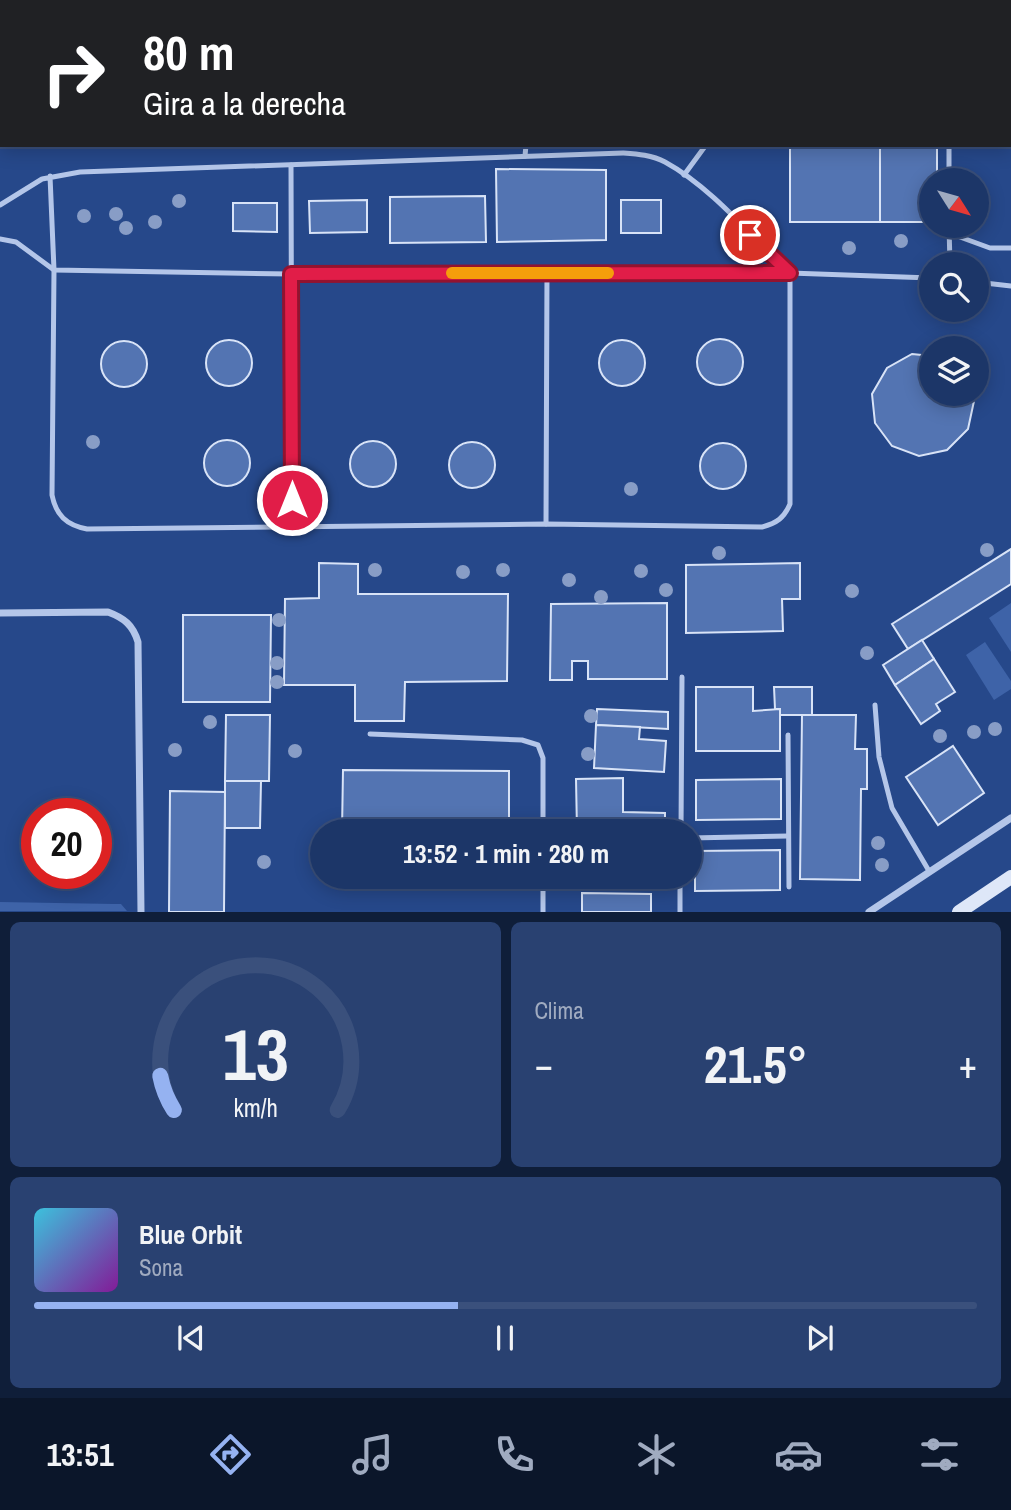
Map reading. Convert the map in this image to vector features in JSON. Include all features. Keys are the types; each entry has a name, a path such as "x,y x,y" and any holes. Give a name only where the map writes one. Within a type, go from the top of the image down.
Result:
{"main road":[{"path":"959,912 1011,877"}],"street":[{"path":"0,613 108,612 124,618 135,631 138,642 141,912"},
{"path":"869,912 1011,818"}],"lane":[{"path":"525,156 526,147"},
{"path":"684,175 705,147"},
{"path":"949,147 949,168"},
{"path":"0,205 50,176 80,172 623,153 645,155 663,161 710,196 790,273 790,504 784,516 774,524 762,527 546,524 87,529 74,526 62,519 55,508 52,495 54,270 50,176"},
{"path":"291,164 292,526"},
{"path":"968,238 990,248 1011,248"},
{"path":"0,239 16,242 54,270 291,274 790,273 919,278"},
{"path":"546,524 547,272"},
{"path":"989,283 1011,286"},
{"path":"681,819 682,677"},
{"path":"875,705 879,757 892,808 929,871"},
{"path":"370,734 522,740 538,745 543,758 543,819"},
{"path":"788,735 789,887"},
{"path":"702,838 788,836"},
{"path":"543,889 543,912"},
{"path":"680,889 680,912"}],"shaded area":[{"path":"1011,603 1011,652 989,618"},
{"path":"985,642 1011,681 1011,689 994,700 966,655"},
{"path":"0,902 121,904 127,911 0,911"}],"building":[{"path":"880,147 880,222 790,222 790,148"},
{"path":"880,147 937,147 937,168 919,168 919,222 880,222"},
{"path":"496,169 606,170 606,240 497,242"},
{"path":"485,196 486,242 390,243 390,197"},
{"path":"367,200 367,232 310,233 309,201"},
{"path":"621,200 661,200 661,233 621,233"},
{"path":"233,203 277,203 277,232 233,231"},
{"path":"720,339 736,346 743,362 736,378 720,385 704,378 697,362 704,346"},
{"path":"229,340 245,347 252,363 245,379 229,386 213,379 206,363 213,347"},
{"path":"622,340 638,347 645,363 638,379 622,386 606,379 599,363 606,347"},
{"path":"124,341 140,348 147,364 140,380 124,387 108,380 101,364 108,348"},
{"path":"912,354 919,355 919,406 973,406 968,429 947,450 919,456 892,446 875,423 872,394 887,368"},
{"path":"227,440 243,447 250,463 243,479 227,486 211,479 204,463 211,447"},
{"path":"373,441 389,448 396,464 389,480 373,487 357,480 350,464 357,448"},
{"path":"472,442 488,449 495,465 488,481 472,488 456,481 449,465 456,449"},
{"path":"723,443 739,450 746,466 739,482 723,489 707,482 700,466 707,450"},
{"path":"1011,549 1011,584 908,649 892,624"},
{"path":"319,563 358,564 358,594 508,594 507,681 405,682 404,721 355,721 355,685 284,685 285,599 319,598"},
{"path":"800,563 800,599 782,599 783,631 686,633 686,565"},
{"path":"667,603 667,679 588,679 588,661 572,661 572,680 550,680 551,604"},
{"path":"183,615 271,615 270,702 183,702"},
{"path":"922,640 934,659 895,685 883,665"},
{"path":"934,659 955,692 936,704 940,711 921,724 895,685"},
{"path":"696,687 753,687 753,711 780,709 780,751 696,751"},
{"path":"774,687 812,687 812,715 780,715 780,709 775,709"},
{"path":"597,709 668,712 668,729 596,725"},
{"path":"226,715 270,715 269,781 225,781"},
{"path":"802,715 856,715 855,749 867,749 867,789 861,789 860,880 800,879"},
{"path":"596,725 640,727 639,739 666,741 664,772 594,768"},
{"path":"953,746 984,793 938,825 906,777"},
{"path":"343,770 509,771 509,819 342,819"},
{"path":"623,778 623,812 665,813 665,819 577,819 576,779"},
{"path":"781,779 781,819 696,819 696,780"},
{"path":"225,781 261,781 260,828 225,828"},
{"path":"170,791 225,792 224,912 169,912"},
{"path":"780,850 780,890 695,891 702,889 702,851"},
{"path":"582,893 651,894 651,912 582,912"}],"slow traffic":[{"path":"452,273 608,273"}],"route":[{"path":"292,500 291,274 790,273 750,235"}]}
